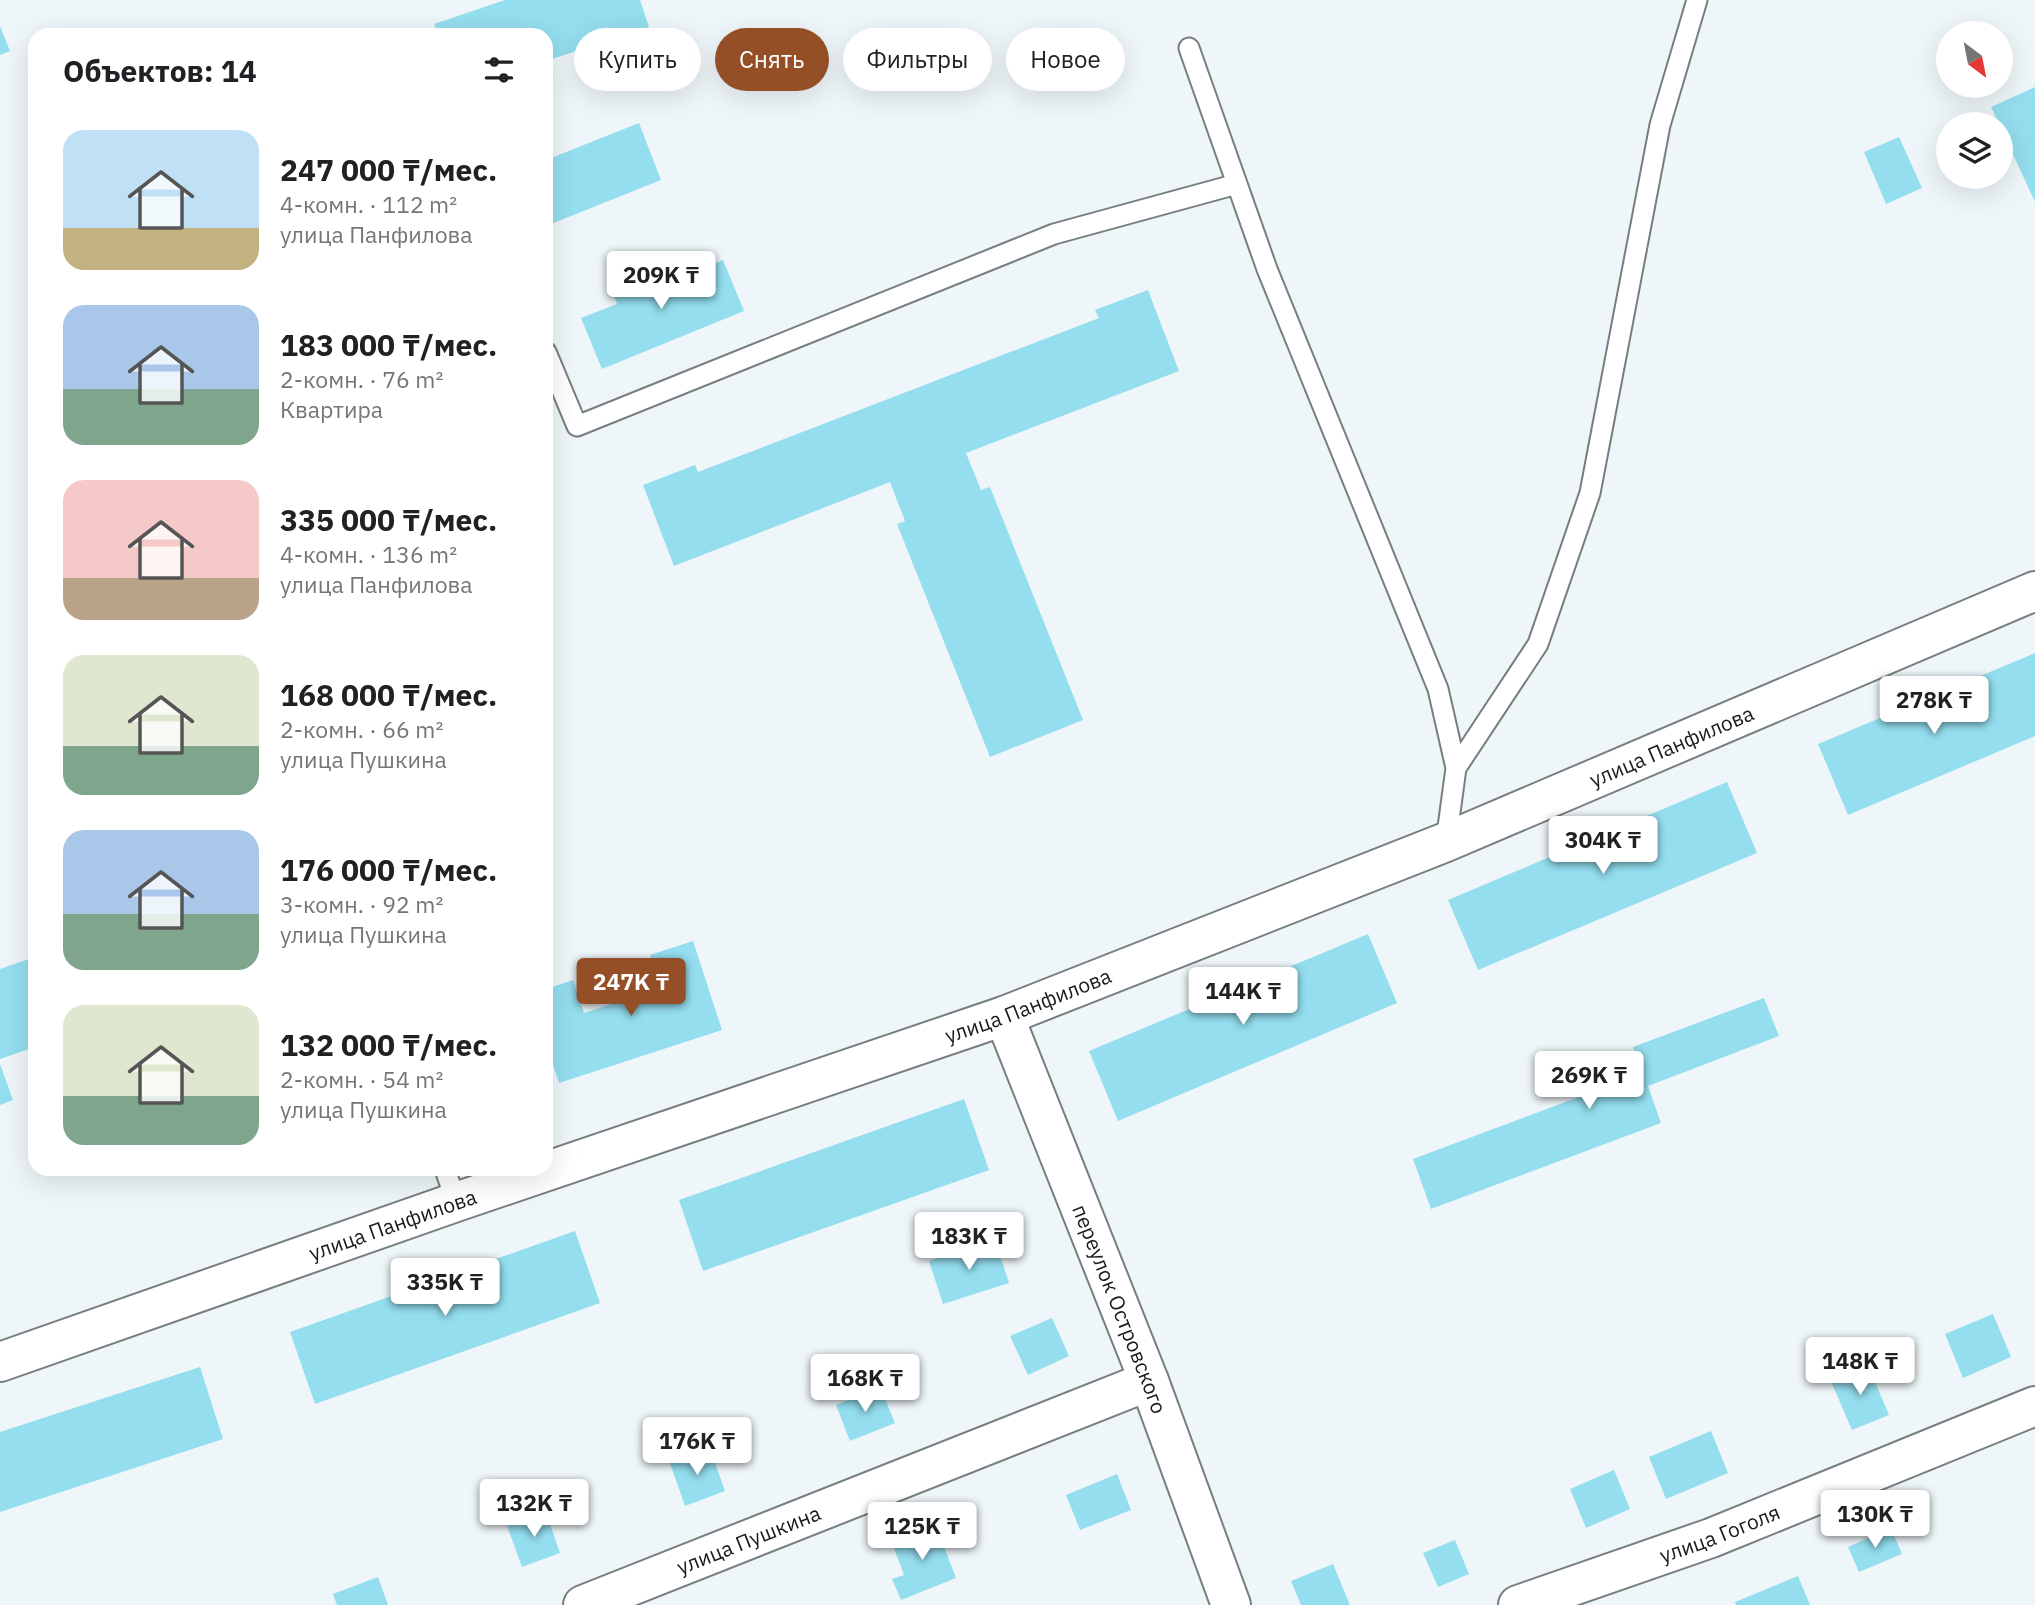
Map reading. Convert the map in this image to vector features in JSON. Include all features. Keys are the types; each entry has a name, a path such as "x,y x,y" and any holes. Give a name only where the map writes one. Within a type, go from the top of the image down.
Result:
{"street":[{"name":"улица Панфилова","path":"553,1155 1004,1016 1446,842 2035,591"},
{"name":"переулок Островского","path":"1004,1016 1149,1381 1231,1605"},
{"name":"улица Панфилова","path":"0,1362 451,1186 484,1176"},
{"name":"улица Пушкина","path":"583,1605 1149,1381"},
{"name":"улица Гоголя","path":"1518,1605 1711,1538 2035,1406"}],"lane":[{"path":"1456,768 1538,644 1590,494 1660,125 1697,0"},
{"path":"1189,48 1268,269 1438,689 1456,768 1446,842"},
{"path":"553,369 577,426 1054,234 1237,184"}],"building":[{"path":"505,0 640,0 649,27 574,28 574,52 553,59 553,28 435,28 434,24"},
{"path":"0,26 10,51 0,55"},
{"path":"2035,87 2035,202 2013,154 2013,112 1993,112 1991,107"},
{"path":"639,123 661,180 553,223 553,157"},
{"path":"1899,137 1922,188 1886,204 1864,152"},
{"path":"723,260 744,311 602,369 581,318 617,304 612,291 683,262 688,275"},
{"path":"1148,290 1179,371 966,453 981,490 990,487 1083,720 990,757 897,524 905,521 890,482 674,566 643,485 695,465 698,472 1099,318 1095,310"},
{"path":"2035,653 2035,736 1848,815 1818,744"},
{"path":"1727,782 1757,853 1478,970 1448,900"},
{"path":"1368,934 1397,1003 1118,1121 1089,1051"},
{"path":"693,941 722,1030 559,1083 553,1065 553,987 573,980 584,1013 661,988 650,955"},
{"path":"28,959 28,1049 0,1059 0,969"},
{"path":"1764,998 1779,1036 1648,1086 1661,1123 1431,1209 1413,1159 1643,1073 1633,1047"},
{"path":"0,1064 13,1100 0,1105"},
{"path":"964,1099 989,1170 703,1271 679,1200"},
{"path":"575,1231 600,1303 315,1404 290,1332"},
{"path":"995,1240 1009,1283 943,1304 929,1261"},
{"path":"1993,1314 2011,1357 1963,1378 1945,1334"},
{"path":"1052,1318 1069,1356 1028,1375 1010,1336"},
{"path":"1867,1363 1889,1415 1852,1430 1830,1379"},
{"path":"200,1367 223,1439 0,1512 0,1432"},
{"path":"880,1387 895,1423 850,1441 836,1405"},
{"path":"1711,1431 1728,1473 1666,1499 1649,1457"},
{"path":"710,1449 725,1491 685,1506 670,1463"},
{"path":"1614,1470 1630,1509 1586,1528 1570,1489"},
{"path":"1117,1474 1131,1510 1080,1530 1066,1495"},
{"path":"546,1512 560,1553 522,1567 507,1526"},
{"path":"935,1523 956,1578 901,1600 892,1579 904,1575 891,1540"},
{"path":"1891,1528 1902,1554 1859,1572 1848,1547"},
{"path":"1455,1540 1469,1574 1438,1587 1423,1553"},
{"path":"1333,1564 1350,1605 1301,1605 1291,1581"},
{"path":"1798,1576 1810,1605 1736,1605 1735,1602"},
{"path":"378,1577 388,1605 337,1605 333,1594"}]}
